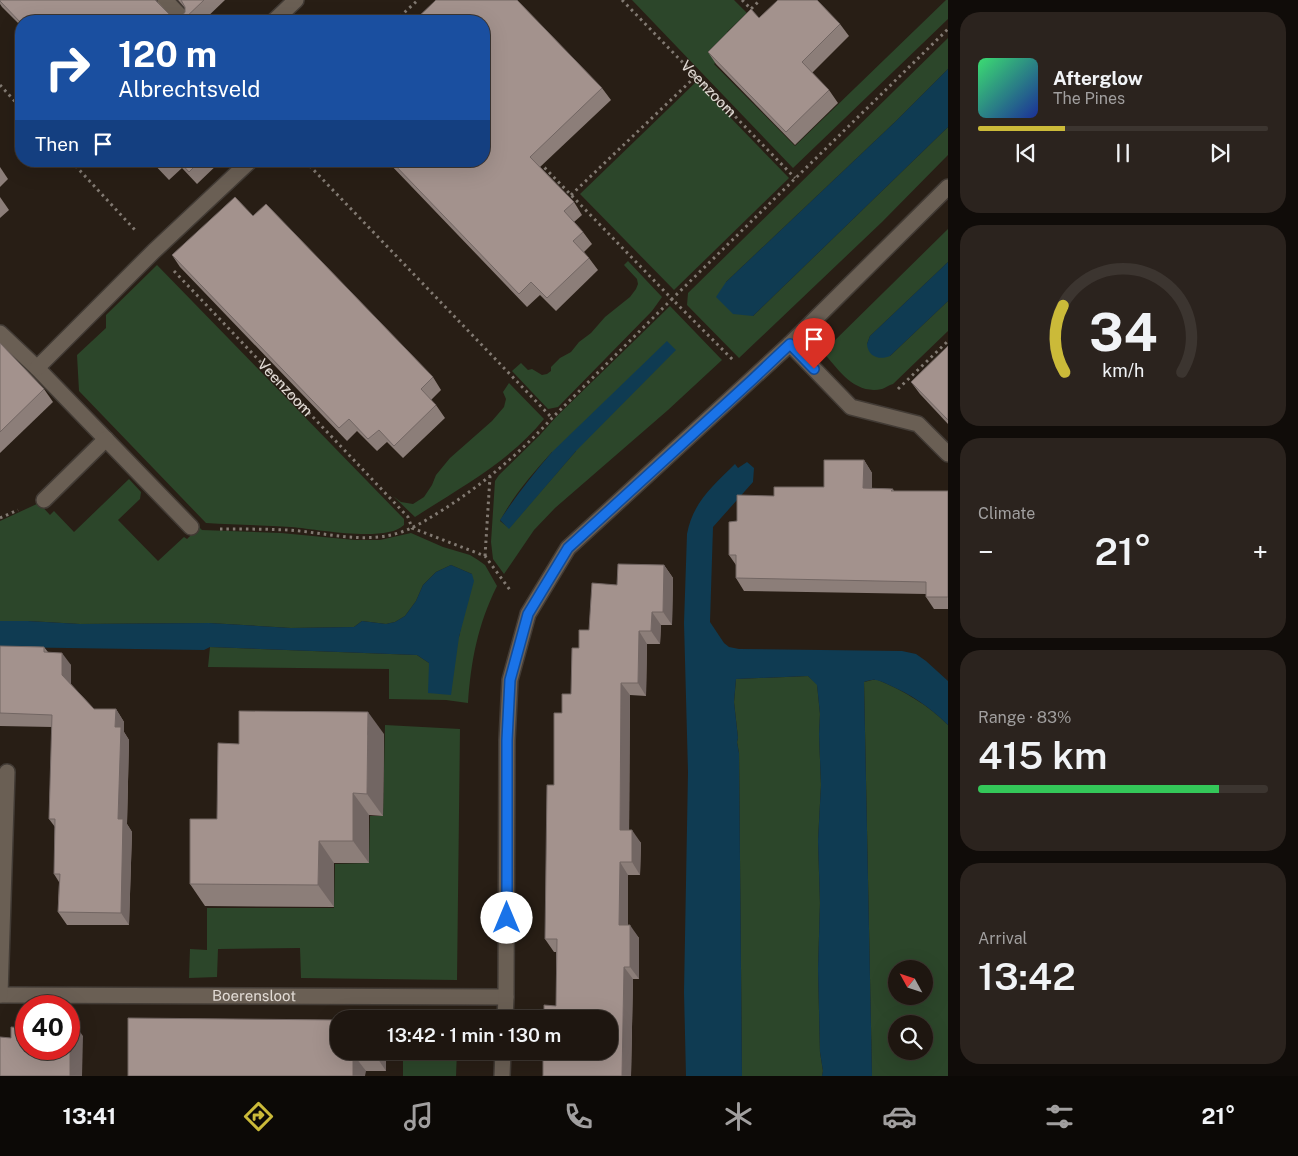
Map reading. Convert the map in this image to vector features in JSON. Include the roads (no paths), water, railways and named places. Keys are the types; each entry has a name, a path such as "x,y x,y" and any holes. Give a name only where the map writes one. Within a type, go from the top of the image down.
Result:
{"street":[{"path":"165,0 179,15"},
{"path":"280,15 296,0"},
{"path":"37,368 154,251 244,167"},
{"path":"505,1010 507,740 510,680 528,614 568,548 790,344 948,188"},
{"path":"0,334 37,368 191,527"},
{"path":"790,344 850,407 918,424 948,454"},
{"path":"44,500 106,439"},
{"name":"Boerensloot","path":"7,772 0,995 506,997"},
{"path":"502,1076 503,1060"}],"water":[{"path":"948,69 948,127 753,316 733,314 716,297 726,282 895,122"},
{"path":"948,262 948,301 890,356 879,358 872,355 867,344 870,336"},
{"path":"667,341 676,350 576,451 509,529 500,520 545,460"},
{"path":"747,462 754,468 753,482 713,527 710,622 724,643 729,647 739,649 902,651 916,654 948,681 948,725 927,707 904,692 878,680 864,682 872,1076 822,1076 818,969 820,903 818,841 821,785 820,714 817,685 808,676 736,679 734,702 739,753 742,1076 686,1076 684,992 688,772 684,623 687,534 694,513 705,495 735,464 738,468"},
{"path":"451,565 472,574 474,581 459,637 451,695 428,693 429,663 417,655 210,647 204,650 0,647 0,621 80,624 209,623 291,628 354,627 362,621 386,624 395,622 405,616 416,601 423,585 436,572"}]}
